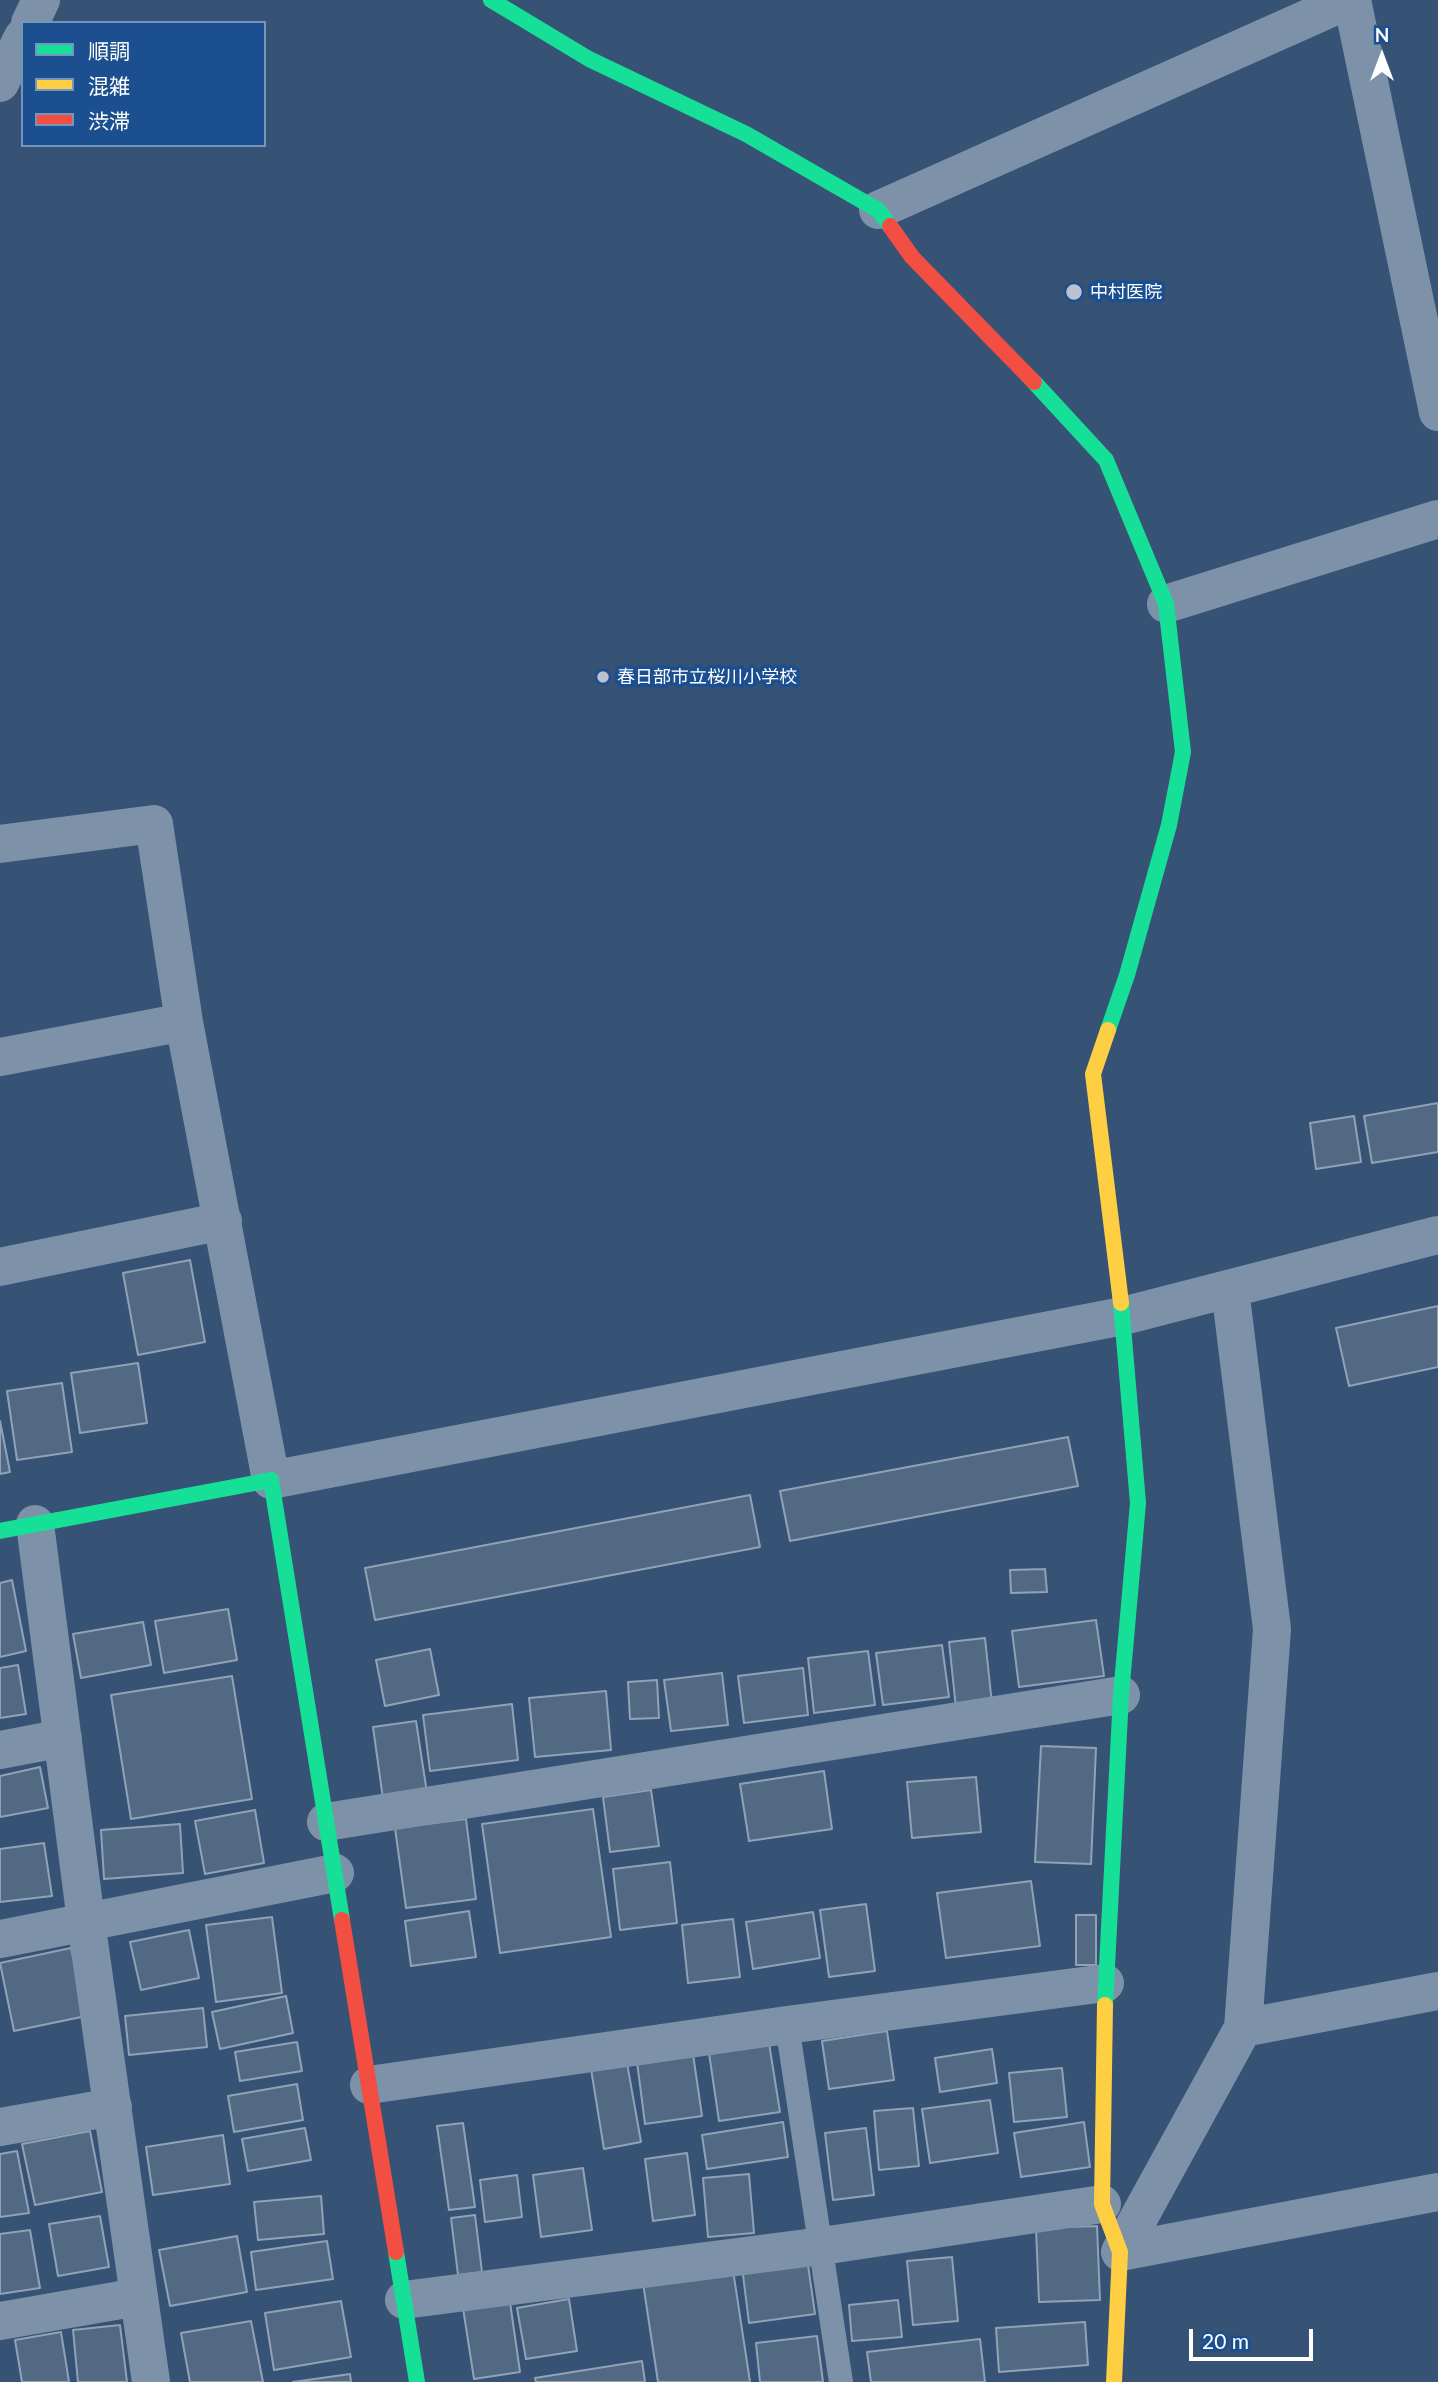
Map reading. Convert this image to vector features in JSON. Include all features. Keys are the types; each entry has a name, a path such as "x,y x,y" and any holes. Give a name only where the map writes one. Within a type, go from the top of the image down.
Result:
{"street":[{"path":"31,21 41,0"},
{"path":"491,0 589,59 746,134 878,210 912,257 1106,460 1166,604 1183,752 1169,825 1131,962 1093,1074 1123,1316 1138,1503 1121,1695 1105,1983 1102,2204 1120,2252 1114,2382"},
{"path":"878,210 1350,0 1438,412"},
{"path":"0,83 21,41"},
{"path":"1166,604 1438,519"},
{"path":"0,844 154,824 184,1022 271,1480 417,2382"},
{"path":"0,1057 184,1022"},
{"path":"0,1267 223,1221"},
{"path":"151,2382 63,1738 17,1527 1123,1316 1438,1235"},
{"path":"1120,2252 1243,2028 1272,1629 1230,1289"},
{"path":"326,1822 1121,1695"},
{"path":"0,1750 63,1738"},
{"path":"0,1939 335,1873"},
{"path":"369,2085 1105,1983"},
{"path":"1243,2028 1438,1991"},
{"path":"0,2127 113,2107"},
{"path":"1120,2252 1438,2192"},
{"path":"404,2300 822,2246 1102,2204"},
{"path":"0,2321 138,2297"}],"lane":[{"path":"787,2025 841,2382"}],"building":[{"path":"1438,1103 1438,1152 1372,1163 1364,1116"},
{"path":"1354,1116 1361,1162 1316,1169 1310,1123"},
{"path":"190,1260 205,1342 138,1355 123,1273"},
{"path":"1438,1306 1438,1367 1349,1386 1336,1328"},
{"path":"138,1363 147,1423 80,1433 71,1373"},
{"path":"62,1383 72,1452 17,1460 7,1391"},
{"path":"0,1421 10,1472 0,1474"},
{"path":"1068,1437 1078,1486 790,1541 780,1491"},
{"path":"750,1495 760,1547 375,1620 365,1568"},
{"path":"1045,1569 1047,1592 1011,1593 1010,1570"},
{"path":"12,1580 26,1651 0,1657 0,1583"},
{"path":"228,1609 237,1660 164,1673 155,1621"},
{"path":"1096,1620 1104,1676 1019,1687 1012,1631"},
{"path":"143,1622 151,1665 81,1678 73,1634"},
{"path":"985,1638 992,1704 956,1708 949,1642"},
{"path":"942,1645 949,1697 883,1705 876,1653"},
{"path":"430,1649 439,1695 385,1706 376,1660"},
{"path":"868,1651 875,1705 814,1713 808,1658"},
{"path":"18,1665 26,1714 0,1718 0,1668"},
{"path":"803,1668 808,1715 744,1723 738,1676"},
{"path":"722,1673 728,1725 671,1731 664,1680"},
{"path":"232,1676 252,1799 131,1819 111,1695"},
{"path":"657,1680 659,1718 630,1719 628,1682"},
{"path":"606,1691 611,1750 535,1757 529,1698"},
{"path":"512,1704 518,1760 430,1771 423,1715"},
{"path":"416,1721 427,1793 383,1799 373,1727"},
{"path":"1041,1746 1096,1748 1091,1864 1035,1862"},
{"path":"40,1767 48,1808 0,1817 0,1776"},
{"path":"824,1771 832,1829 749,1841 740,1784"},
{"path":"976,1777 981,1832 912,1838 907,1782"},
{"path":"651,1790 659,1846 610,1852 603,1797"},
{"path":"593,1809 611,1937 500,1953 482,1824"},
{"path":"255,1810 264,1863 205,1874 195,1821"},
{"path":"466,1819 476,1899 406,1908 395,1828"},
{"path":"180,1824 183,1873 104,1879 101,1830"},
{"path":"44,1843 52,1896 0,1902 0,1849"},
{"path":"670,1862 677,1923 620,1930 613,1869"},
{"path":"1031,1881 1040,1946 946,1958 937,1893"},
{"path":"866,1904 875,1971 829,1977 820,1910"},
{"path":"469,1911 476,1957 411,1966 405,1921"},
{"path":"813,1912 820,1958 753,1969 746,1922"},
{"path":"1076,1915 1096,1915 1096,1965 1076,1965"},
{"path":"272,1917 282,1993 216,2002 206,1925"},
{"path":"733,1919 740,1977 688,1983 682,1925"},
{"path":"189,1930 199,1978 141,1990 130,1942"},
{"path":"71,1948 86,2016 14,2031 0,1963"},
{"path":"286,1996 293,2033 220,2049 212,2012"},
{"path":"203,2008 207,2047 129,2055 125,2016"},
{"path":"887,2031 894,2080 829,2089 822,2041"},
{"path":"297,2042 302,2071 240,2081 235,2052"},
{"path":"769,2043 780,2112 719,2121 709,2053"},
{"path":"992,2049 997,2083 940,2092 935,2058"},
{"path":"693,2054 702,2116 645,2124 637,2062"},
{"path":"627,2063 641,2142 604,2149 591,2069"},
{"path":"1062,2068 1067,2117 1014,2122 1009,2073"},
{"path":"297,2084 303,2120 234,2132 228,2096"},
{"path":"990,2100 998,2153 930,2163 922,2109"},
{"path":"913,2108 919,2166 879,2170 874,2111"},
{"path":"783,2122 788,2157 707,2169 702,2135"},
{"path":"1084,2122 1090,2167 1021,2177 1014,2133"},
{"path":"463,2123 475,2207 449,2210 437,2126"},
{"path":"305,2128 311,2160 248,2171 242,2139"},
{"path":"866,2128 874,2195 833,2200 825,2133"},
{"path":"90,2131 102,2192 35,2205 22,2144"},
{"path":"223,2135 230,2184 153,2195 146,2147"},
{"path":"17,2151 29,2213 0,2217 0,2154"},
{"path":"687,2153 695,2215 653,2221 645,2159"},
{"path":"583,2168 592,2230 541,2237 533,2175"},
{"path":"749,2174 754,2233 708,2237 703,2178"},
{"path":"517,2175 522,2217 485,2222 480,2180"},
{"path":"321,2196 324,2234 258,2240 254,2202"},
{"path":"475,2215 482,2272 458,2275 451,2218"},
{"path":"100,2216 109,2267 58,2276 49,2224"},
{"path":"1097,2226 1100,2300 1039,2302 1036,2228"},
{"path":"30,2230 40,2288 0,2294 0,2234"},
{"path":"237,2236 247,2292 170,2306 159,2250"},
{"path":"327,2241 333,2279 256,2290 251,2252"},
{"path":"952,2257 958,2321 913,2325 907,2261"},
{"path":"807,2258 815,2314 749,2323 742,2267"},
{"path":"733,2270 750,2382 658,2382 643,2283"},
{"path":"569,2299 577,2351 526,2359 517,2308"},
{"path":"898,2300 902,2337 852,2341 849,2305"},
{"path":"341,2301 351,2357 274,2370 265,2313"},
{"path":"510,2302 520,2372 474,2379 463,2308"},
{"path":"251,2321 263,2382 190,2382 181,2333"},
{"path":"1085,2322 1088,2365 999,2372 996,2328"},
{"path":"120,2325 127,2382 78,2382 73,2330"},
{"path":"61,2332 69,2382 22,2382 15,2340"},
{"path":"817,2336 823,2382 760,2382 756,2343"},
{"path":"980,2339 985,2382 871,2382 867,2352"},
{"path":"642,2361 645,2382 536,2382 535,2378"},
{"path":"350,2374 351,2382 293,2382"}],"traffic: fast":[{"path":"491,0 589,59 746,134 878,210 890,226"},
{"path":"1034,382 1106,460 1166,604 1183,752 1169,825 1127,975 1108,1030"},
{"path":"1105,2005 1121,1695 1138,1503 1121,1303"},
{"path":"0,1531 271,1480 342,1920"},
{"path":"396,2252 417,2382"}],"traffic: slow":[{"path":"1108,1030 1093,1074 1121,1303"},
{"path":"1105,2005 1102,2204 1120,2252 1114,2382"}],"traffic: jam":[{"path":"890,226 912,257 1034,382"},
{"path":"342,1920 396,2252"}],"place":[{"name":"中村医院","path":"1074,292"},
{"name":"春日部市立桜川小学校","path":"603,677"}]}
